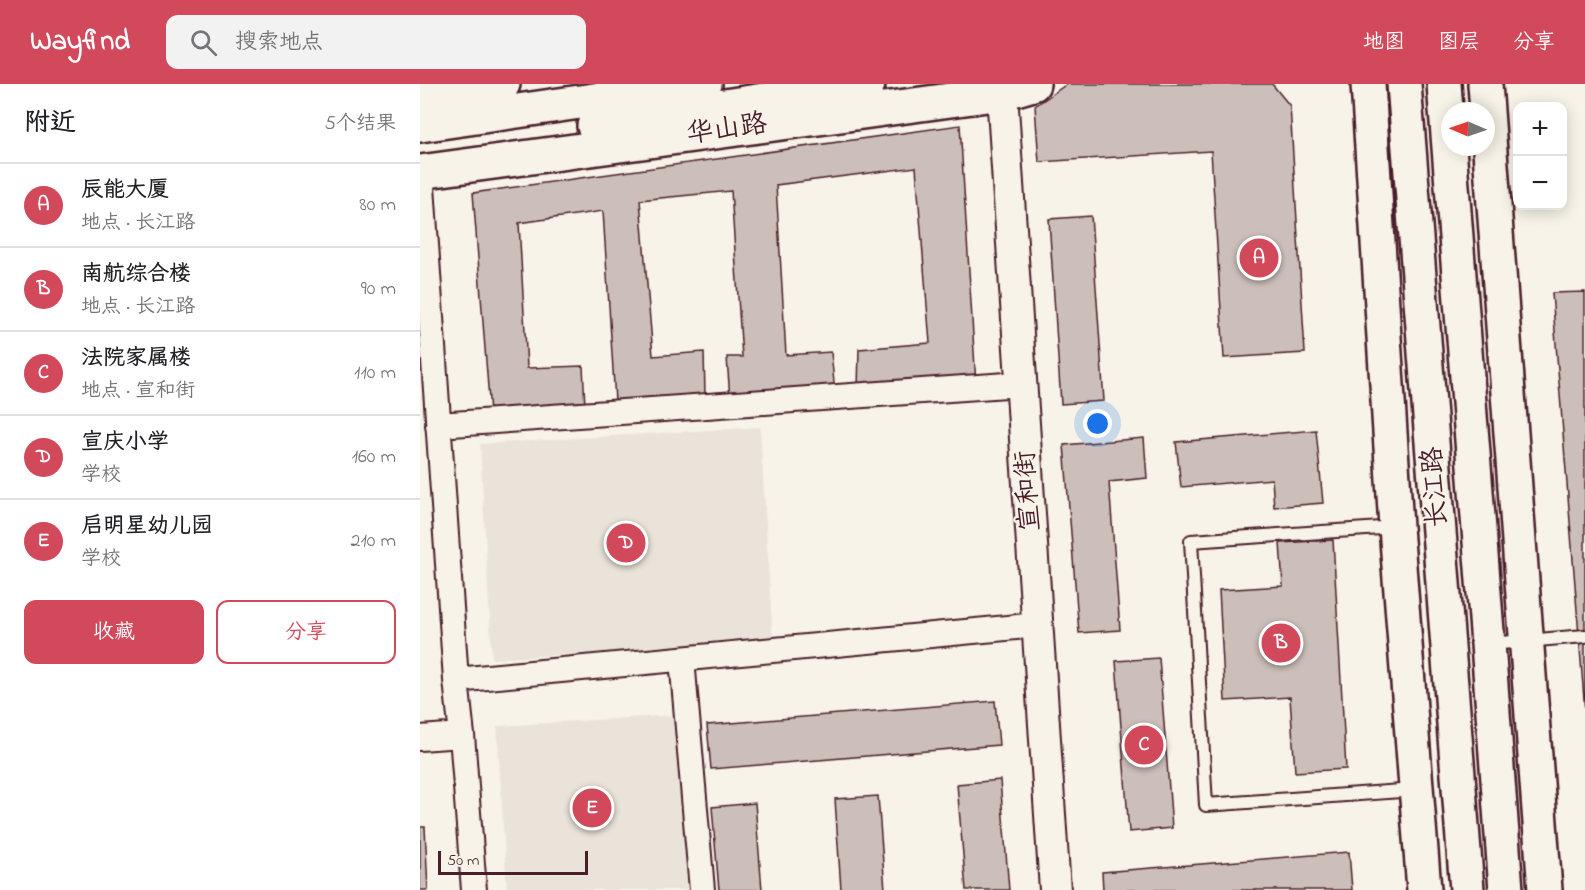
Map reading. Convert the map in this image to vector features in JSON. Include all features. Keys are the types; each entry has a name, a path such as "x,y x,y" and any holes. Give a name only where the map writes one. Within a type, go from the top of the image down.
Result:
{"main road":[{"path":"420,96 503,84"},
{"path":"420,125 705,84"},
{"path":"420,165 868,84"},
{"name":"华山路","path":"420,165 1002,93 1033,84"},
{"path":"1368,84 1396,527 1424,890"},
{"name":"长江路","path":"1404,84 1467,890"},
{"name":"长江路","path":"1443,84 1506,890"},
{"path":"1485,84 1545,890"}],"street":[{"name":"宣和街","path":"1002,93 1055,890"},
{"path":"420,165 423,265 438,425 474,890"},
{"path":"438,425 1021,384"},
{"path":"456,680 1038,626"},
{"path":"682,659 702,890"},
{"path":"420,738 462,735"}],"lane":[{"path":"1396,527 1191,541 1206,805 1416,789"},
{"path":"1488,644 1585,636"}],"shaded area":[{"path":"760,427 773,642 492,659 480,444"},
{"path":"676,715 687,890 507,890 497,726"}],"building":[{"path":"1067,84 1272,84 1290,106 1305,353 1224,358 1211,151 1039,162 1035,106"},
{"path":"960,125 976,384 858,389 859,349 930,343 916,167 776,185 786,355 831,352 835,393 730,399 727,357 742,357 731,191 640,200 653,356 704,352 705,396 615,401 603,211 519,223 527,368 583,366 585,407 490,413 473,193"},
{"path":"1091,216 1104,401 1061,404 1049,219"},
{"path":"1585,292 1585,712 1552,293"},
{"path":"1316,430 1323,503 1274,507 1272,479 1181,487 1176,442"},
{"path":"1144,438 1147,478 1109,482 1120,630 1079,633 1064,445"},
{"path":"1333,540 1346,769 1295,772 1290,697 1225,701 1219,590 1283,586 1280,543"},
{"path":"1159,658 1172,828 1129,832 1116,661"},
{"path":"995,701 999,745 711,769 707,725"},
{"path":"1000,780 1009,890 966,890 957,784"},
{"path":"878,796 885,890 841,890 835,799"},
{"path":"755,803 762,890 719,890 712,807"},
{"path":"420,827 425,827 428,890 420,890"},
{"path":"1349,852 1352,890 1103,890 1102,872"}],"place":[{"name":"辰能大厦","path":"1259,258"},
{"name":"宣庆小学","path":"626,543"},
{"name":"南航综合楼","path":"1281,643"},
{"name":"法院家属楼","path":"1144,745"},
{"name":"启明星幼儿园","path":"592,808"}]}
